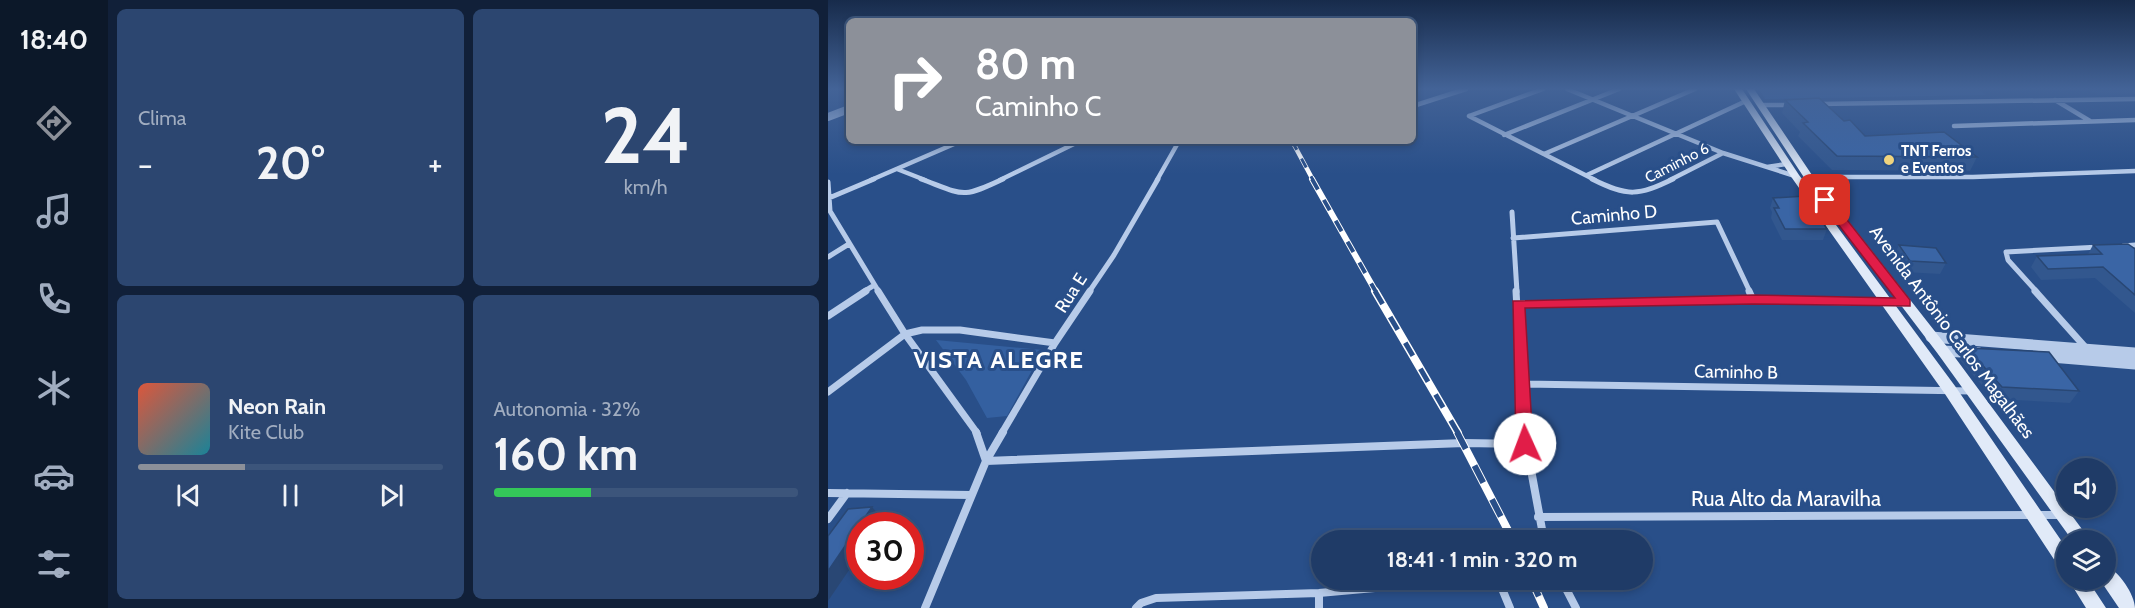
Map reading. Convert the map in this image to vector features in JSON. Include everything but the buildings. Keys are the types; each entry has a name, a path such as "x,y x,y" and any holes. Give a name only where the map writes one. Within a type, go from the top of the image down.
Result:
{"main road":[{"name":"Avenida Antônio Carlos Magalhães","path":"1761,117 1786,164 1801,177 1905,303 2056,504"},
{"name":"Avenida Antônio Carlos Magalhães","path":"1762,117 1886,302 1950,390 2056,548"},
{"path":"2116,588 2130,608"},
{"path":"2085,590 2097,608"}],"street":[{"path":"1472,117 1587,175 1712,117"},
{"path":"1504,135 1549,117"},
{"path":"1544,154 1627,117"},
{"path":"1638,117 1764,168 1801,177 1973,177 2135,171"},
{"path":"2085,117 2091,121"},
{"path":"1954,126 2135,120"},
{"path":"829,198 954,144"},
{"path":"897,169 958,193 971,194 1074,144"},
{"name":"Rua E","path":"924,608 986,460 1055,343 1114,255 1177,144"},
{"name":"Caminho 6","path":"1587,175 1613,189 1642,193 1723,153"},
{"path":"1764,168 1786,164"},
{"path":"828,182 828,207 849,244 873,286 905,334 980,438 986,460 1464,442 1525,444"},
{"path":"1512,212 1525,444 1541,530"},
{"name":"Caminho D","path":"1513,238 1717,222 1753,300"},
{"path":"828,257 849,244"},
{"path":"2097,359 2008,260 2006,252 2135,245"},
{"path":"2125,246 2135,255"},
{"path":"828,316 873,286"},
{"path":"1518,304 1753,300 1905,303"},
{"path":"828,392 905,334 938,328 1055,343"},
{"path":"1932,338 2086,347 2135,353"},
{"path":"1943,351 2097,359 2135,364"},
{"name":"Caminho B","path":"1522,384 1972,391"},
{"path":"828,493 971,495"},
{"path":"828,519 847,493"},
{"name":"Rua Alto da Maravilha","path":"1538,517 2056,516"},
{"path":"1136,608 1141,603 1156,598 1352,590"},
{"path":"1503,590 1510,608"},
{"path":"1566,590 1576,608"},
{"path":"1319,593 1319,608"}],"shaded area":[{"path":"936,340 1043,350 1007,416 987,418 966,380"}],"railway":[{"path":"1294,144 1313,180"},
{"path":"1312,179 1376,292"},
{"path":"1375,291 1458,433"},
{"path":"1457,432 1508,530"},
{"path":"1536,590 1544,608"}],"place":[{"name":"TNT Ferros e Eventos","path":"1889,160"}],"district":[{"name":"VISTA ALEGRE","path":"999,360"}],"route":[{"path":"1525,444 1518,304 1753,300 1905,303 1825,200"}]}
